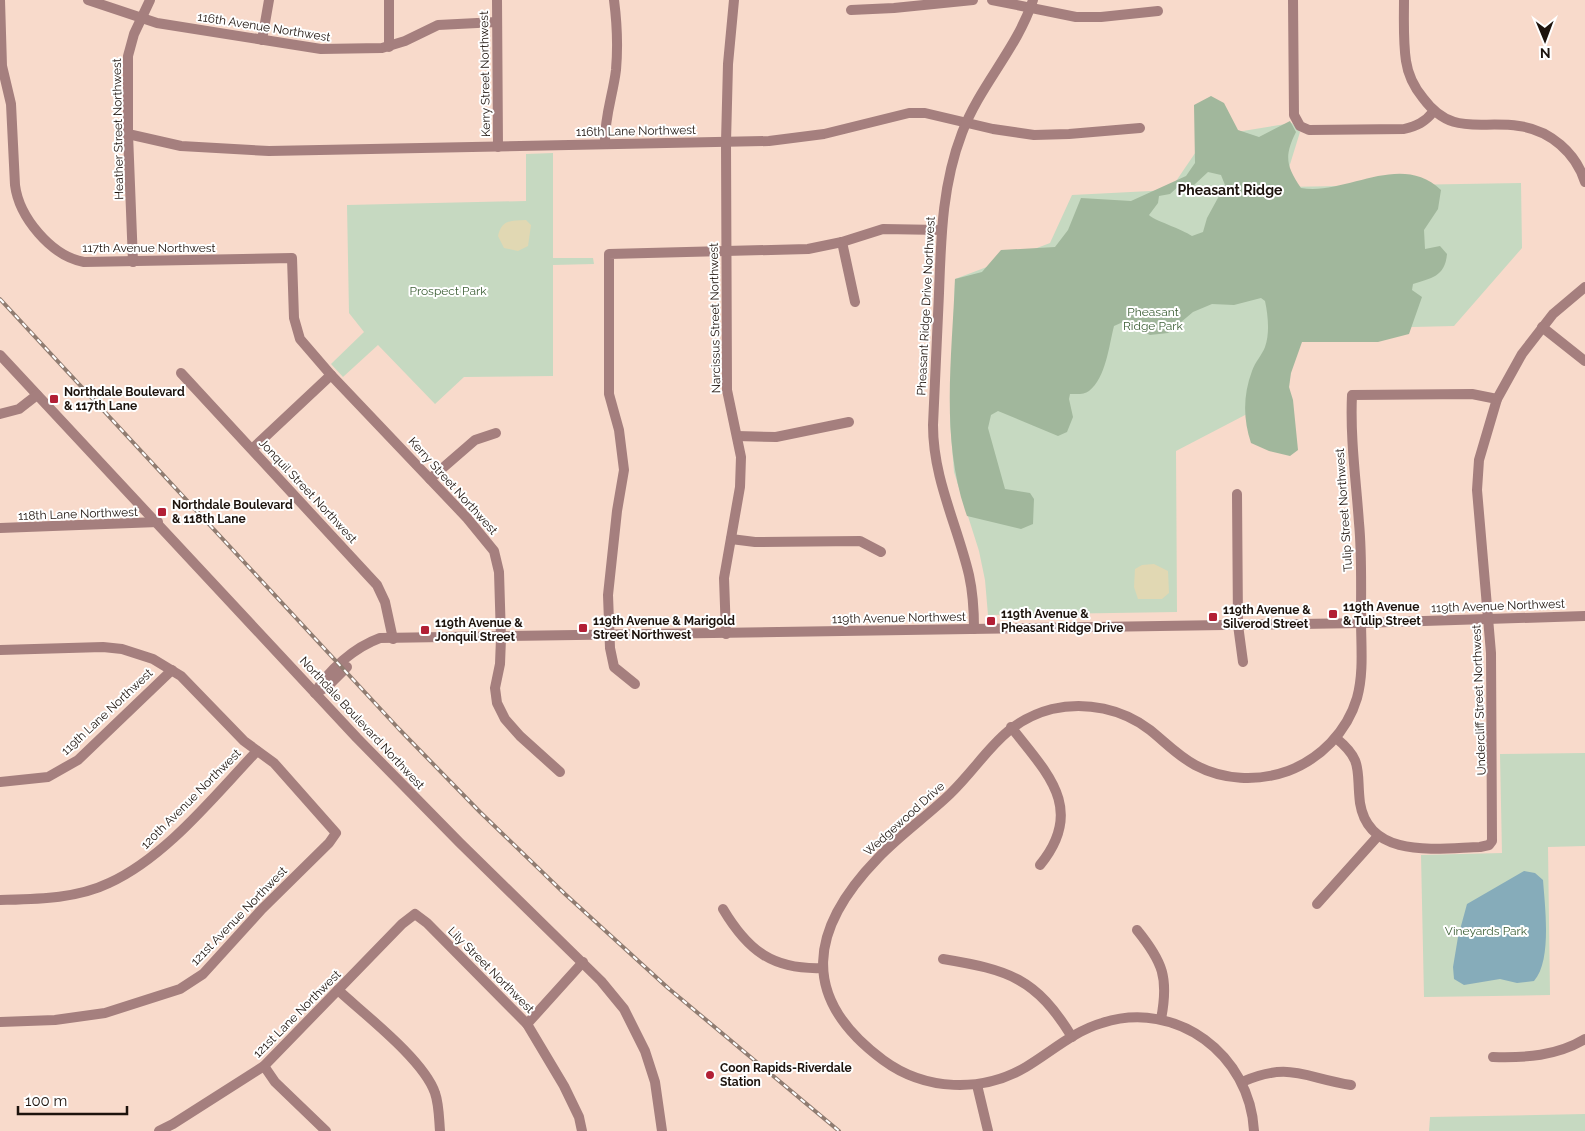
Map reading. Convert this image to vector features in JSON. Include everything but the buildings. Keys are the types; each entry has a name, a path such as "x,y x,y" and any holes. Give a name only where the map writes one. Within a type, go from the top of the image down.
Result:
{"street":[{"name":"117th Avenue Northwest","path":"0,0 1,59 11,104 17,199 26,217 60,253 84,262 292,258"},
{"name":"116th Avenue Northwest","path":"88,0 141,20 321,49 376,49 389,47 438,25 497,22"},
{"name":"Heather Street Northwest","path":"133,262 128,134 128,56 131,42 150,0"},
{"path":"262,40 269,0"},
{"path":"389,0 389,47"},
{"name":"Kerry Street Northwest","path":"497,0 498,147"},
{"path":"605,144 605,130 616,71 617,46 614,0"},
{"name":"Narcissus Street Northwest","path":"726,634 724,578 740,487 741,457 727,390 726,142 728,64 734,0"},
{"path":"851,10 894,8 973,0"},
{"path":"992,0 1032,4 1089,18 1158,11"},
{"path":"1293,0 1295,120 1303,128 1309,130 1404,128 1416,126 1426,120 1433,112"},
{"path":"1404,0 1406,61 1413,85 1433,112 1457,124 1482,127 1520,126 1535,130 1556,141 1567,151 1582,171 1585,182"},
{"name":"Pheasant Ridge Drive Northwest","path":"974,629 968,574 943,496 934,454 933,425 941,230 950,173 966,123 980,97 1016,42 1032,4"},
{"name":"116th Lane Northwest","path":"128,134 180,146 237,151 770,141 824,134 908,113 925,113 1007,132 1051,135 1140,128"},
{"path":"635,684 614,667 610,636 608,595 617,511 624,470 619,430 609,394 610,254 808,249 842,242 883,229 941,230"},
{"path":"842,242 855,302"},
{"name":"Kerry Street Northwest","path":"292,258 296,330 306,347 467,518 494,551 499,572 500,669 495,688 499,710 520,736 560,772"},
{"name":"Undercliff Street Northwest","path":"1378,836 1409,848 1489,845 1494,836 1489,618 1477,490 1479,460 1497,399 1522,354 1542,327 1585,287"},
{"path":"1542,327 1585,361"},
{"name":"Northdale Boulevard Northwest","path":"0,355 158,522 315,693 460,843 583,962 624,1009 645,1051 655,1082 662,1131"},
{"name":"Jonquil Street Northwest","path":"181,373 377,585 385,602 393,639"},
{"path":"252,448 331,375"},
{"name":"Tulip Street Northwest","path":"1336,738 1349,716 1360,686 1360,542 1352,456 1352,395 1472,394 1497,399"},
{"path":"0,414 19,409 37,395"},
{"path":"737,436 776,436 849,422"},
{"path":"430,479 475,440 496,433"},
{"path":"1237,494 1238,625 1243,662"},
{"name":"118th Lane Northwest","path":"0,528 158,522"},
{"path":"731,539 755,542 860,541 881,552"},
{"name":"119th Avenue Northwest","path":"315,693 327,687 362,653 393,639 1361,623 1585,616"},
{"path":"0,650 103,647 122,649 153,659 172,670 194,689 244,742 257,751"},
{"name":"119th Lane Northwest","path":"0,782 48,777 78,760 172,670"},
{"name":"Wedgewood Drive","path":"1254,1131 1251,1108 1242,1082 1230,1063 1208,1041 1190,1030 1161,1019 1135,1017 1116,1019 1088,1028 1010,1075 977,1085 944,1084 912,1076 886,1062 857,1038 840,1017 828,992 823,968 825,942 834,917 861,878 893,844 960,784 997,739 1011,727 1025,719 1057,708 1076,706 1103,708 1138,722 1185,759 1201,768 1217,774 1242,778 1276,775 1297,767 1318,754 1336,738"},
{"path":"1011,727 1050,777 1059,796 1062,819 1059,833 1052,849 1040,865"},
{"path":"1317,904 1378,836 1364,815 1360,803 1357,763 1351,751 1336,738"},
{"name":"121st Avenue Northwest","path":"0,1022 55,1020 105,1013 180,989 203,974 262,909 329,843 336,833 274,763 257,751"},
{"name":"120th Avenue Northwest","path":"0,900 27,900 86,891 109,883 140,865 175,836 257,751"},
{"path":"723,909 742,936 764,956 789,966 823,968"},
{"name":"121st Lane Northwest","path":"166,1130 264,1066 402,924 415,914"},
{"name":"Lily Street Northwest","path":"415,914 427,923 527,1024 580,1117 582,1131"},
{"path":"1137,930 1156,954 1164,973 1165,993 1161,1019"},
{"path":"943,960 994,969 1018,978 1050,1003 1072,1037"},
{"path":"527,1024 583,962"},
{"path":"338,990 383,1030 428,1078 436,1094 440,1131"},
{"path":"1493,1057 1538,1056 1570,1049 1585,1039"},
{"path":"264,1066 275,1082 326,1131"},
{"path":"1242,1082 1263,1074 1284,1070 1351,1085"},
{"path":"977,1085 988,1131"}],"green space":[{"path":"1211,96 1224,103 1238,130 1259,137 1290,121 1296,132 1288,154 1288,161 1292,173 1301,188 1318,189 1372,177 1408,174 1425,179 1441,190 1438,209 1424,230 1425,249 1440,246 1447,254 1446,262 1436,275 1413,284 1412,290 1422,297 1409,334 1378,342 1302,342 1291,373 1289,387 1293,400 1298,450 1290,456 1269,451 1251,443 1245,416 1249,380 1267,342 1268,318 1265,301 1261,298 1234,305 1212,304 1193,312 1168,333 1150,335 1123,322 1114,326 1106,361 1095,385 1085,393 1070,394 1069,399 1073,417 1067,432 1058,436 998,411 991,415 988,428 1005,489 1030,493 1034,499 1033,524 1021,529 967,516 953,458 951,428 950,369 955,279 982,272 1001,250 1055,247 1068,230 1081,198 1131,201 1186,176 1195,163 1194,105","holes":["1208,172 1221,175 1225,185 1207,218 1203,232 1192,236 1149,215 1158,203 1159,196 1170,194 1181,184 1194,185"]},
{"name":"Pheasant Ridge Park","path":"1292,123 1300,132 1283,187 1521,183 1522,248 1454,326 1291,330 1289,392 1176,451 1177,612 988,615 985,580 979,551 954,472 950,422 955,279 1050,243 1072,195 1170,190 1206,137"},
{"name":"Prospect Park","path":"553,153 553,258 593,258 594,264 553,265 553,376 464,377 435,404 378,345 343,377 331,364 364,332 349,313 347,205 526,201 526,154"},
{"name":"Vineyards Park","path":"1585,753 1585,846 1548,847 1550,995 1424,997 1421,855 1502,853 1500,754"},
{"path":"1585,1114 1585,1131 1429,1131 1430,1117"}],"sand":[{"path":"526,220 531,225 528,246 518,251 504,248 498,236 502,226 508,222"},
{"path":"1154,564 1168,571 1169,593 1162,599 1138,599 1134,587 1135,569 1142,565"}],"water":[{"path":"1524,871 1535,873 1543,880 1546,933 1540,972 1534,981 1517,983 1500,979 1464,985 1454,979 1453,967 1458,937 1467,904"}],"railway":[{"path":"0,299 399,729 480,812 565,894 668,988 839,1131"}],"place":[{"name":"Northdale Boulevard & 117th Lane","path":"54,399"},
{"name":"Northdale Boulevard & 118th Lane","path":"162,512"},
{"name":"119th Avenue & Tulip Street","path":"1333,614"},
{"name":"119th Avenue & Silverod Street","path":"1213,617"},
{"name":"119th Avenue & Pheasant Ridge Drive","path":"991,621"},
{"name":"119th Avenue & Marigold Street Northwest","path":"583,628"},
{"name":"119th Avenue & Jonquil Street","path":"425,630"},
{"name":"Coon Rapids-Riverdale Station","path":"710,1075"}],"district":[{"name":"Pheasant Ridge","path":"1230,190"}]}
